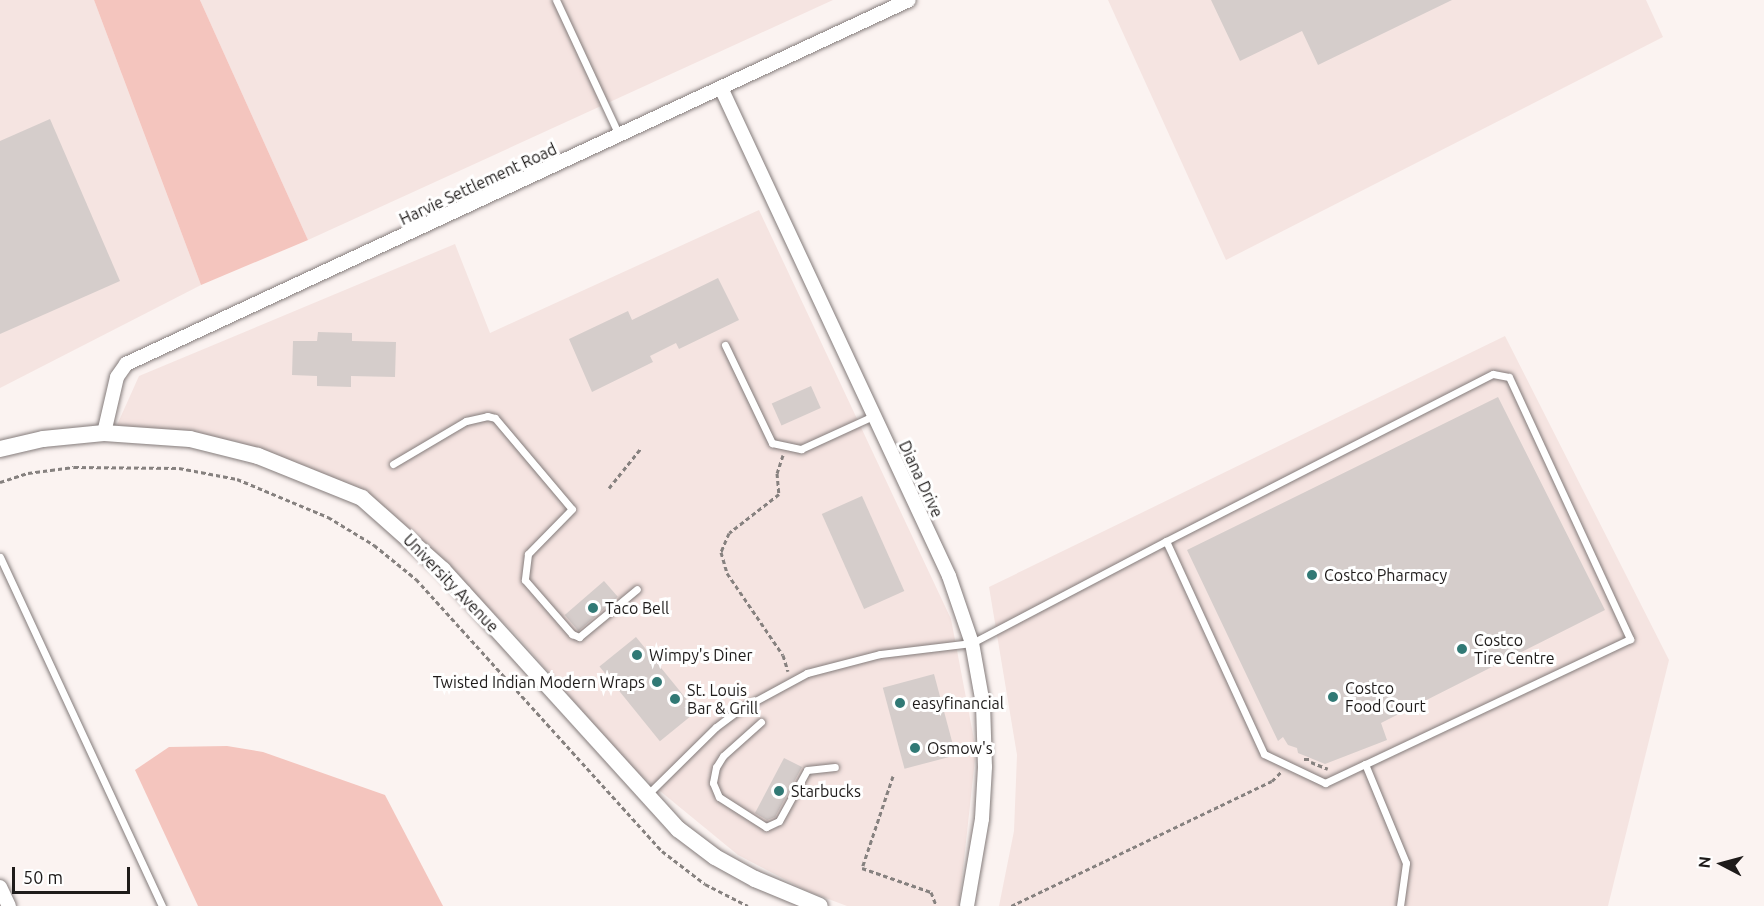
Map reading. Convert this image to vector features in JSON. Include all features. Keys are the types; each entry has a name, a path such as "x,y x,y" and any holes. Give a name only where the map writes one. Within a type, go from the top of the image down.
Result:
{"street":[{"name":"Harvie Settlement Road","path":"104,433 117,377 126,364 722,90 909,0"},
{"name":"Diana Drive","path":"722,90 949,576 972,643 983,704 985,767 982,819 967,906"},
{"name":"University Avenue","path":"0,449 44,439 104,433 190,439 222,445 307,474 362,498 443,570 646,797 715,857 756,879 820,906"},
{"path":"0,887 9,906"}],"lane":[{"path":"556,0 620,137"},
{"path":"724,345 772,443 786,447 807,447 873,416"},
{"path":"646,797 716,727 792,682 817,670 880,654 972,643 1166,541 1492,374 1509,377 1630,639 1325,783 1264,754 1166,541"},
{"path":"393,464 466,422 488,416 504,425 572,509 528,554 525,580 572,634 579,637 637,589"},
{"path":"0,557 162,906"},
{"path":"761,722 723,756 716,767 713,783 719,797 766,827 779,822 807,770 813,766 835,767"},
{"path":"1365,764 1406,863 1400,906"}],"path":[{"path":"786,447 777,473 779,494 729,533 721,552 727,573 783,656 792,682"},
{"path":"609,488 641,448"},
{"path":"0,482 28,473 74,467 179,468 237,479 328,517 374,545 416,579 662,851 705,884 748,906"},
{"path":"1011,906 1272,781 1290,753 1311,762 1312,759"},
{"path":"893,776 862,868 932,892 936,905"}],"shaded area":[{"path":"0,0 94,0 201,285 0,388"},
{"path":"94,0 200,0 308,240 201,285"},
{"path":"200,0 833,0 308,240"},
{"path":"1108,0 1646,0 1663,37 1226,260"},
{"path":"759,210 951,619 976,750 959,906 847,906 807,891 738,855 632,768 516,635 405,525 362,489 235,441 117,425 139,376 455,244 490,333"},
{"path":"1505,336 1669,660 1608,906 999,906 1014,831 1017,755 989,587"},
{"path":"227,746 263,752 385,795 443,906 198,906 135,770 169,747"}],"building":[{"path":"1211,0 1452,0 1318,65 1302,31 1240,61"},
{"path":"50,119 120,281 0,334 0,141"},
{"path":"718,278 739,320 679,349 676,343 650,356 653,362 592,392 569,339 628,311 632,320"},
{"path":"318,332 352,333 352,341 396,342 395,377 351,376 351,387 317,386 317,376 292,375 293,341 317,341"},
{"path":"811,386 821,408 781,425 772,403"},
{"path":"1498,397 1605,610 1381,723 1387,740 1325,764 1298,753 1297,748 1288,745 1283,737 1278,741 1187,550"},
{"path":"862,496 904,591 864,609 822,514"},
{"name":"Taco Bell","path":"604,581 618,597 579,631 565,615"},
{"path":"636,637 696,712 660,741 599,667"},
{"path":"934,674 956,755 905,769 883,688"},
{"name":"Starbucks","path":"784,758 802,767 775,817 767,820 755,813"}],"place":[{"name":"Costco Pharmacy","path":"1312,575"},
{"name":"Taco Bell","path":"593,608"},
{"name":"Costco Tire Centre","path":"1462,649"},
{"name":"Wimpy's Diner","path":"637,655"},
{"name":"Twisted Indian Modern Wraps","path":"657,682"},
{"name":"Costco Food Court","path":"1333,697"},
{"name":"St. Louis Bar & Grill","path":"675,699"},
{"name":"easyfinancial","path":"900,703"},
{"name":"Osmow's","path":"915,748"},
{"name":"Starbucks","path":"779,791"}]}
